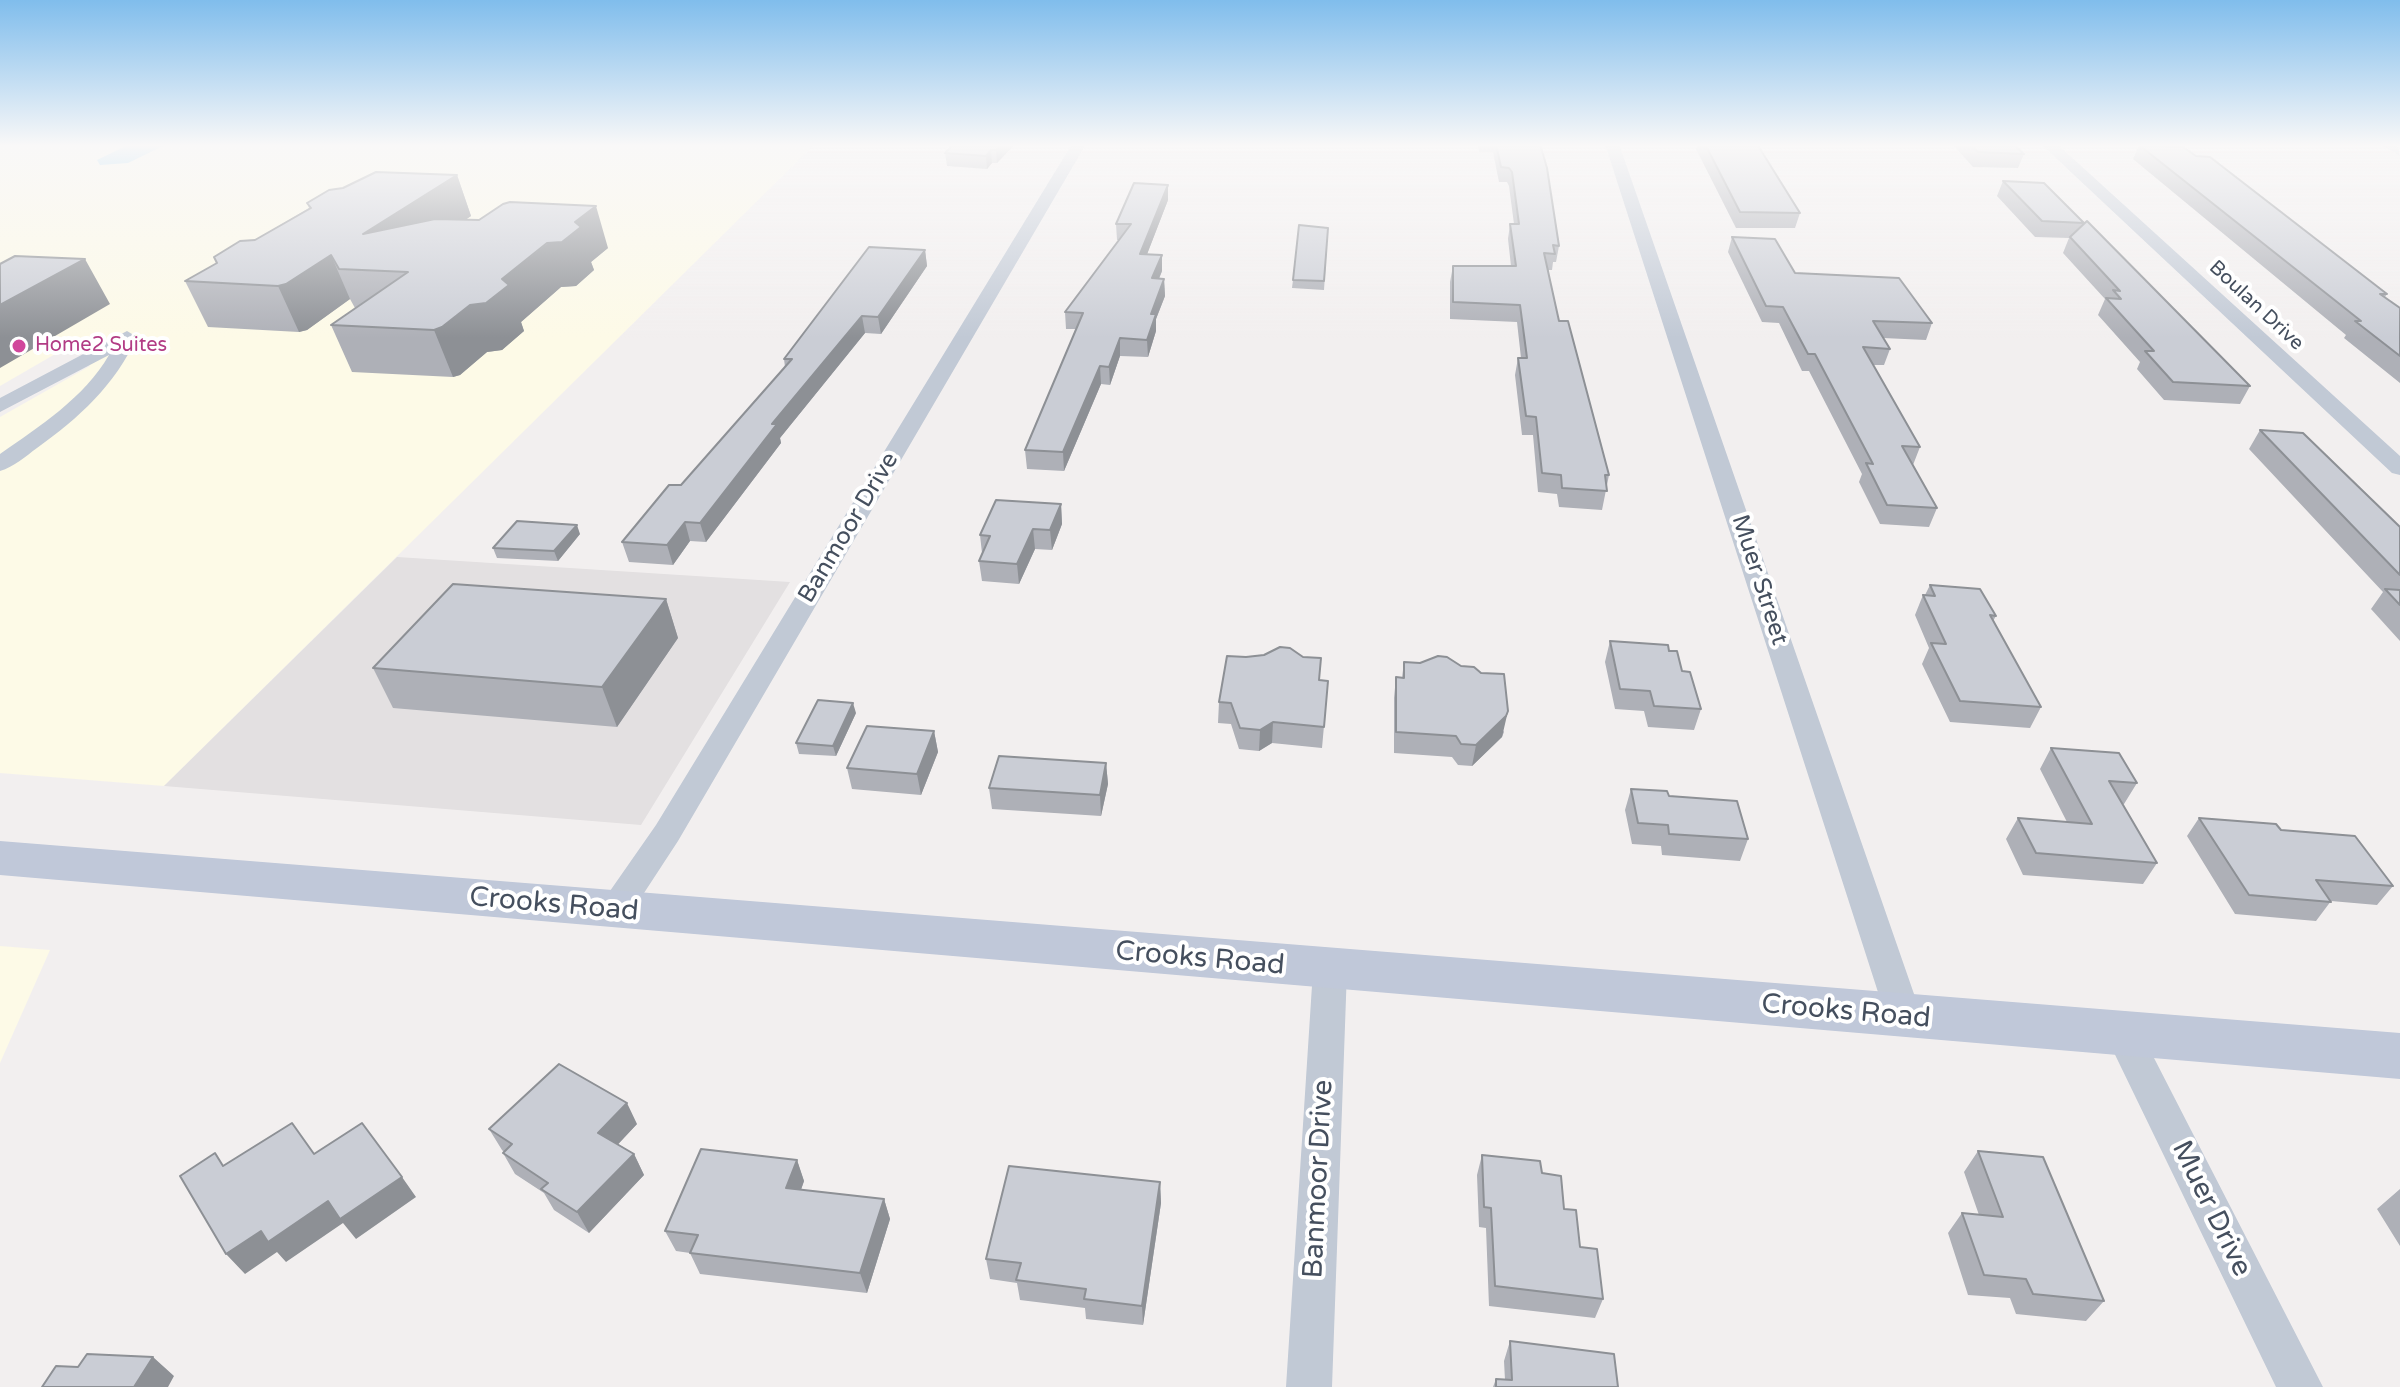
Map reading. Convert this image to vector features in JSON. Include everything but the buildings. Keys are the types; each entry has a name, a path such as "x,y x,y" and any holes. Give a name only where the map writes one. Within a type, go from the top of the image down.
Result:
{"main road":[{"name":"Crooks Road","path":"0,858 2400,1056"}],"street":[{"name":"Banmoor Drive","path":"615,910 667,833 1040,209"},
{"name":"Muer Street","path":"1634,209 1904,1017"},
{"name":"Boulan Drive","path":"2118,209 2400,468"},
{"path":"0,406 127,337 119,358 85,397 0,464"},
{"path":"22,394 71,392 85,397"},
{"name":"Banmoor Drive","path":"1309,1387 1330,970"},
{"name":"Muer Drive","path":"2122,1032 2300,1387"}],"shaded area":[{"path":"0,209 749,209 164,786 0,773 0,417 90,366 76,342 0,386"},
{"path":"397,557 790,582 641,825 164,786"},
{"path":"0,946 50,950 0,1063"}],"place":[{"name":"Home2 Suites","path":"19,346"}]}
